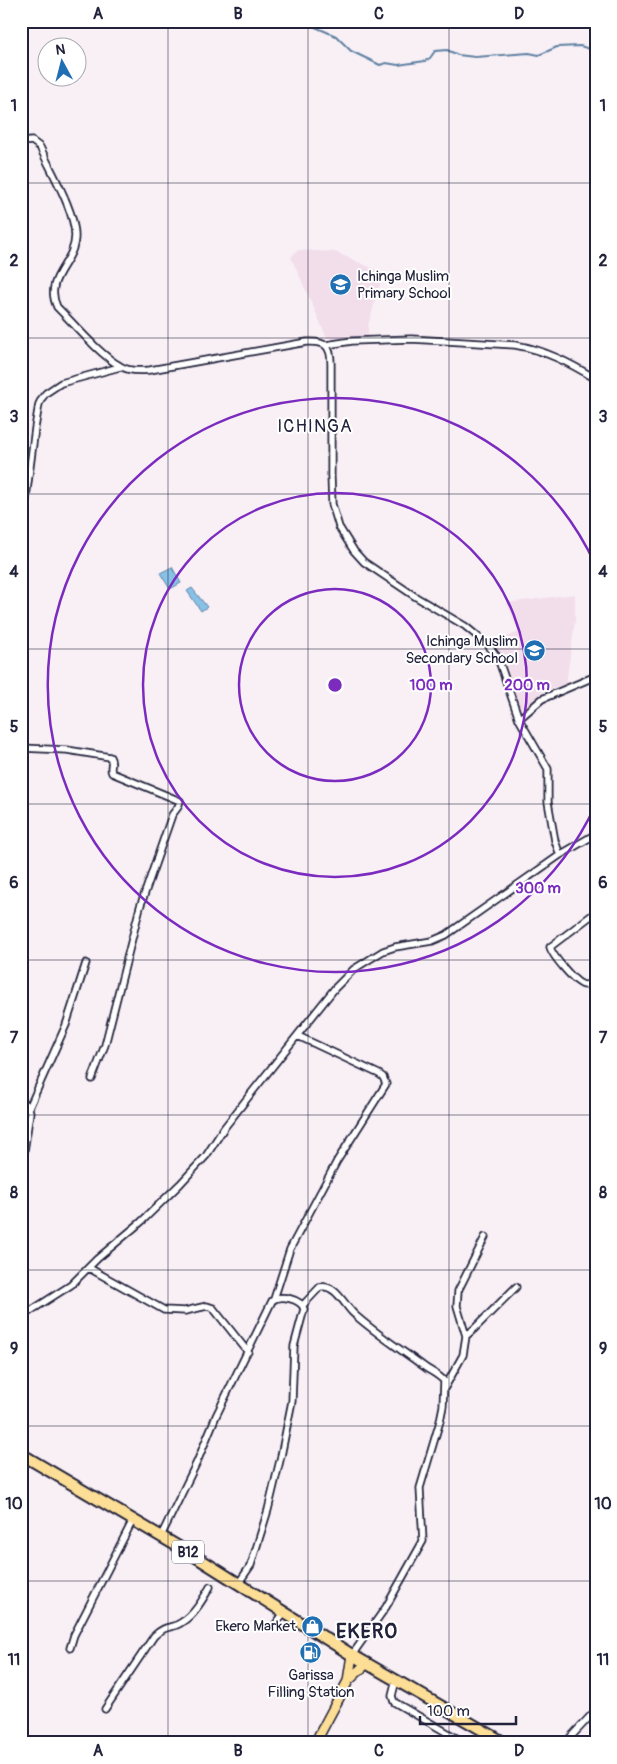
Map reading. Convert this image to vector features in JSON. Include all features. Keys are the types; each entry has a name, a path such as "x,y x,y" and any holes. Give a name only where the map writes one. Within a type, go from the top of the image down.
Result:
{"highway":[{"name":"B12","path":"21,1454 161,1536 352,1655 506,1743"}],"main road":[{"path":"348,1681 352,1655"},
{"path":"316,1741 348,1681 367,1663"}],"street":[{"path":"21,142 32,140 40,147 70,210 75,230 75,246 57,277 54,286 54,300 57,307 120,367"},
{"path":"21,537 39,404 42,398 61,383 120,367 150,370 308,342 318,342 326,345 352,341 411,339 527,347 568,362 596,379"},
{"path":"326,345 331,354 332,364 330,447 332,504 339,527 354,551 364,562 416,598 465,626 493,650 498,658 519,719 548,769 546,794 560,855"},
{"path":"519,719 542,698 596,676"},
{"path":"21,748 67,750 110,757 112,762 110,770 112,773 180,801 172,815 140,907 105,1045 92,1079"},
{"path":"21,1317 71,1285 147,1216 206,1156 224,1128 335,988 360,963 389,949 432,941 446,935 560,855 596,834"},
{"path":"596,912 550,947 552,953 579,984 587,985 596,981"},
{"path":"29,1108 66,1025 86,963"},
{"path":"161,1536 274,1299 290,1248 337,1161 386,1084 384,1077 379,1074 298,1036"},
{"path":"21,1101 27,1104 30,1112 21,1171"},
{"path":"443,1391 463,1355 466,1336 456,1306 458,1291 485,1237"},
{"path":"89,1268 164,1310 185,1311 207,1306 213,1308 248,1352"},
{"path":"238,1584 251,1565 268,1510 281,1456 292,1401 294,1346 304,1309 303,1305 320,1286 325,1286 336,1293 352,1313 375,1332 442,1379 444,1385 440,1421 420,1488 419,1500 423,1537 421,1547 386,1607 352,1655"},
{"path":"466,1336 516,1287"},
{"path":"274,1299 282,1298 299,1302 303,1305"},
{"path":"70,1648 74,1635 134,1520"},
{"path":"105,1709 154,1636 164,1628 183,1622 202,1600 210,1587"},
{"path":"275,1625 284,1613"},
{"path":"396,1680 392,1696 394,1702 466,1743"},
{"path":"565,1743 596,1710"},
{"path":"305,1743 316,1741"}],"shaded area":[{"name":"Ichinga Muslim Primary School","path":"298,250 335,252 383,273 368,326 368,336 327,338 291,257"},
{"name":"Ichinga Muslim Secondary School","path":"575,594 575,621 566,684 542,692 528,707 521,709 517,703 506,664 492,643 519,632 507,603"}],"water":[{"path":"172,567 181,583 170,589 160,573"},
{"path":"192,588 207,607 201,611 187,591"}],"waterway":[{"path":"297,21 336,36 351,51 380,65 386,63 398,65 425,61 435,51 447,50 458,55 475,57 529,53 539,55 557,47 580,46 593,50 596,53"}],"place":[{"name":"Ichinga Muslim Primary School","path":"341,285"},
{"name":"Ichinga Muslim Secondary School","path":"534,650"},
{"name":"Ekero Market","path":"312,1626"},
{"name":"Garissa Filling Station","path":"311,1652"}],"district":[{"name":"ICHINGA","path":"315,426"},
{"name":"EKERO","path":"367,1631"}]}
